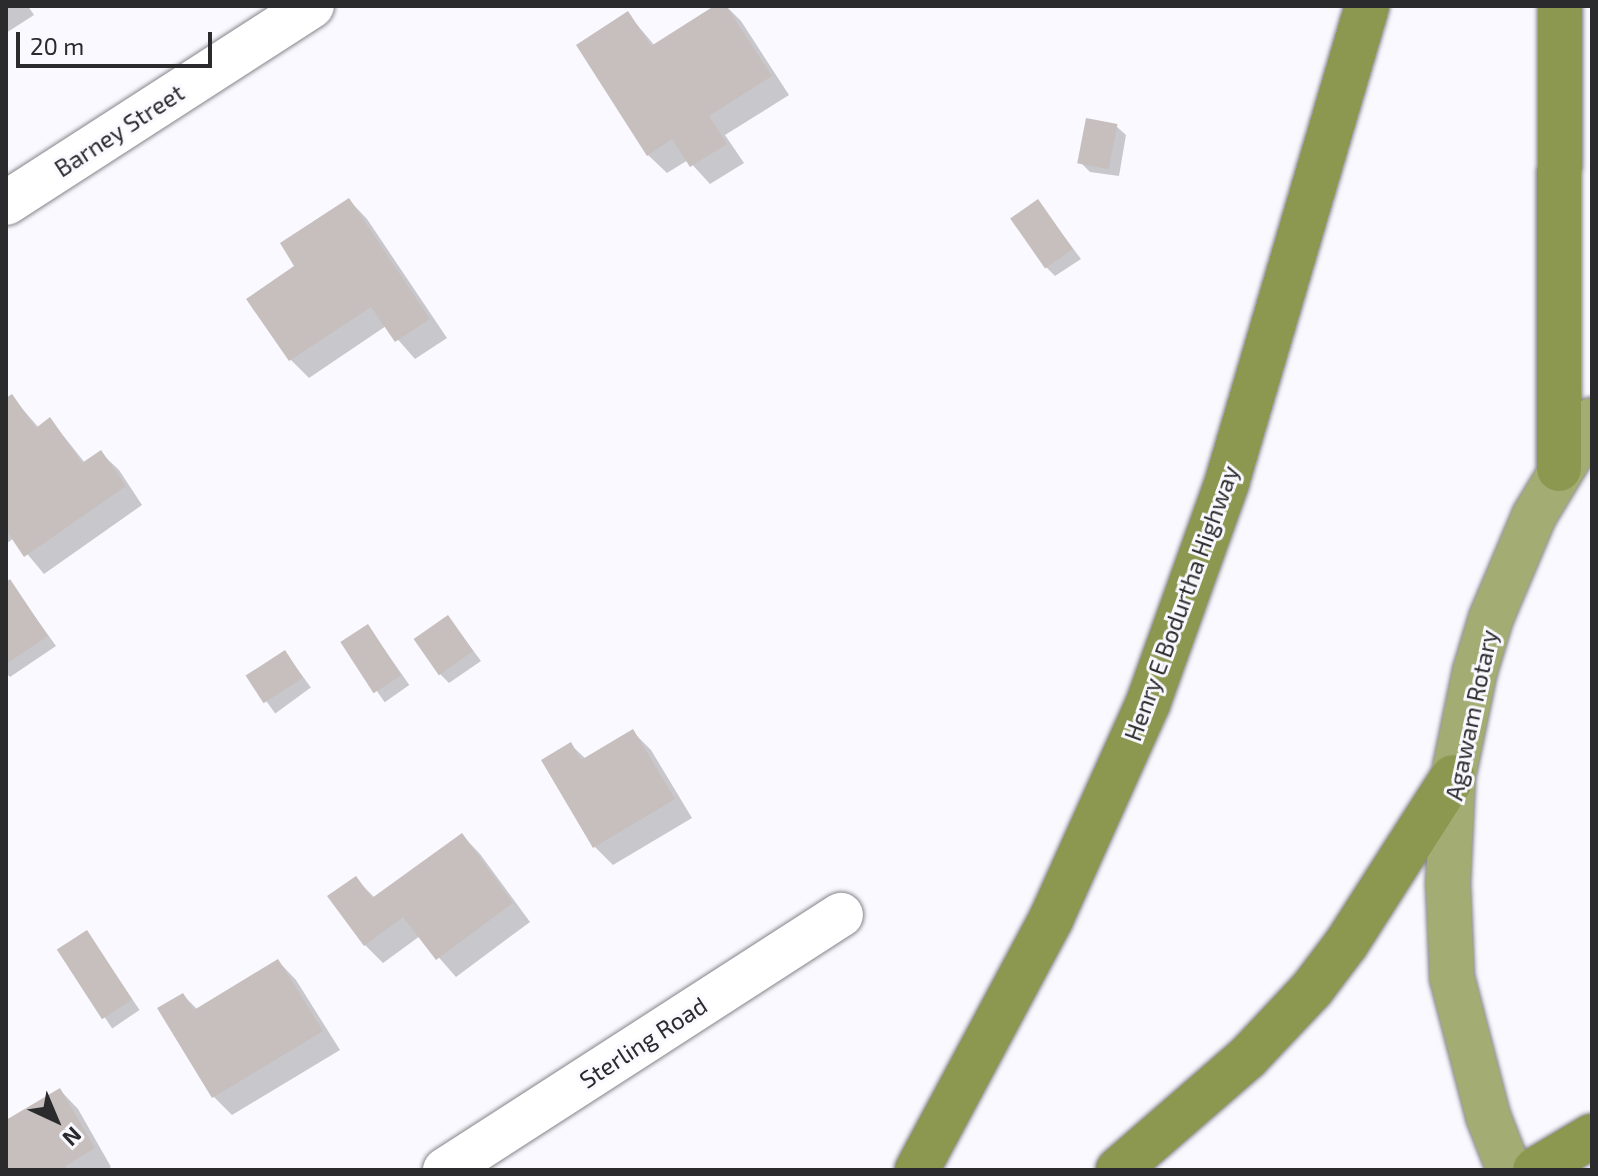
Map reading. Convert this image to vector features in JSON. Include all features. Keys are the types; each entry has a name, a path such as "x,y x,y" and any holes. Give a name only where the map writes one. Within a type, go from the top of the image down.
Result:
{"highway":[{"name":"Henry E Bodurtha Highway","path":"917,1170 1051,919 1153,689 1227,482 1367,6"},
{"path":"1559,469 1560,6"},
{"name":"Agawam Rotary","path":"1509,1170 1488,1116 1452,978 1448,884 1453,777 1475,671 1491,618 1534,516 1559,469 1592,420"},
{"path":"1118,1170 1247,1058 1312,989 1346,944 1453,777"},
{"path":"1535,1170 1592,1136"}],"street":[{"name":"Barney Street","path":"6,203 312,6"},
{"name":"Sterling Road","path":"445,1170 841,915"}],"building":[{"path":"714,6 726,6 772,76 709,116 727,144 690,167 672,139 647,156 576,45 628,11 651,46"},
{"path":"1086,118 1117,124 1109,169 1077,163"},
{"path":"349,198 430,319 395,342 371,307 289,361 246,299 294,266 280,243"},
{"path":"1038,199 1073,249 1045,268 1010,219"},
{"path":"12,394 36,428 50,417 82,463 101,450 126,486 24,557 6,530 6,398"},
{"path":"10,579 48,636 6,664 6,582"},
{"path":"448,615 473,651 439,675 414,639"},
{"path":"368,624 401,675 374,693 340,642"},
{"path":"285,650 303,678 264,703 246,676"},
{"path":"633,729 675,799 593,848 541,760 571,742 581,760"},
{"path":"462,833 513,903 436,960 403,917 364,946 327,896 356,876 372,898"},
{"path":"87,930 132,1000 102,1019 57,950"},
{"path":"278,959 323,1031 212,1098 157,1008 183,993 194,1010"},
{"path":"60,1088 95,1148 65,1166 68,1170 6,1170 6,1120"}]}
